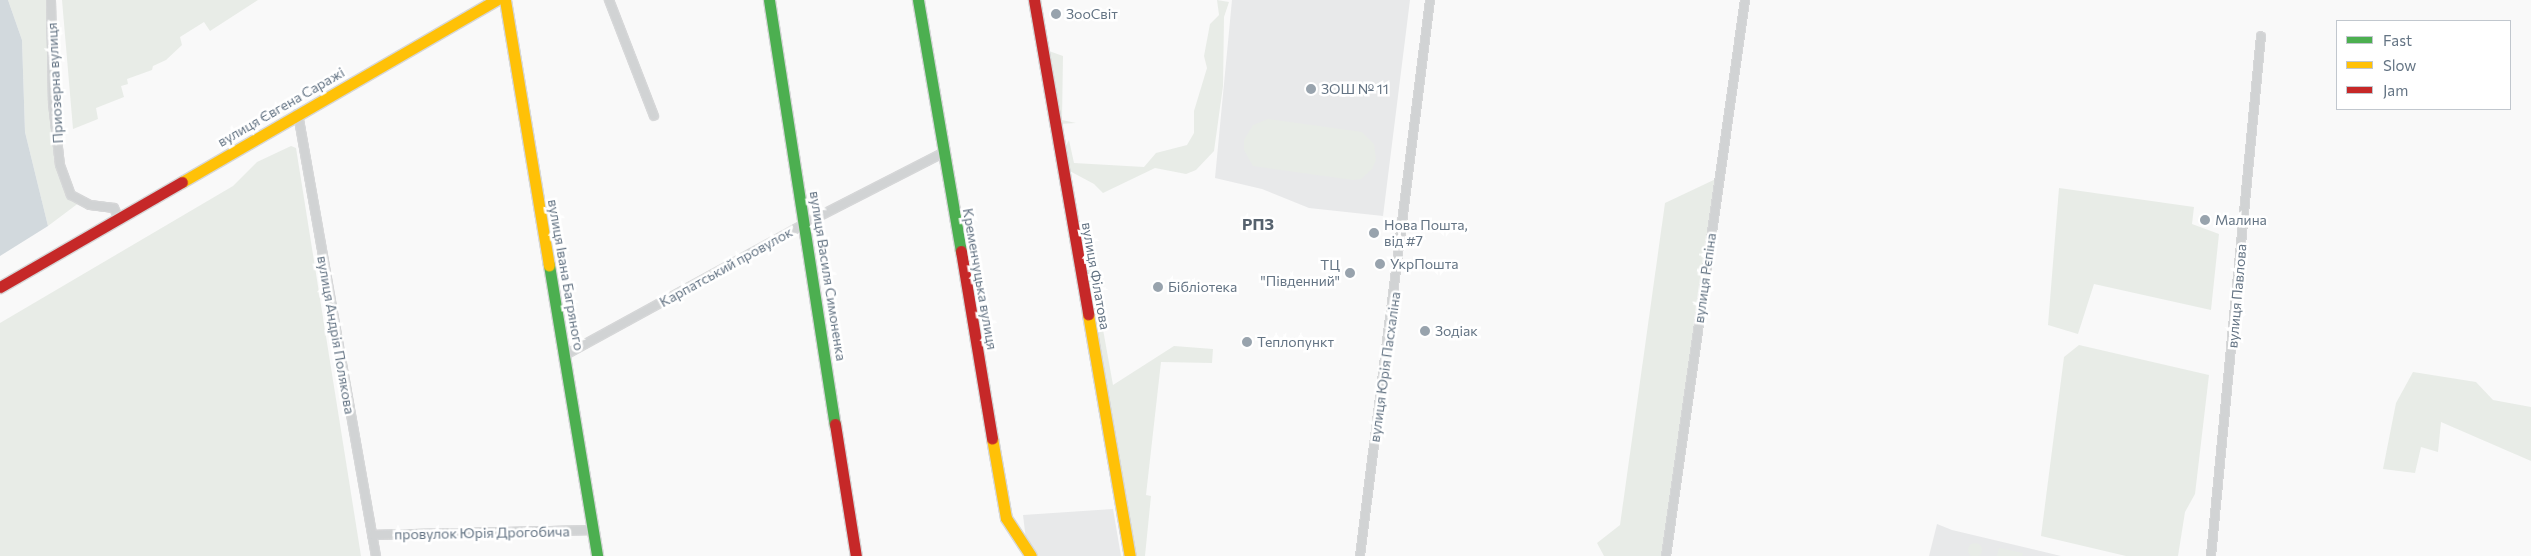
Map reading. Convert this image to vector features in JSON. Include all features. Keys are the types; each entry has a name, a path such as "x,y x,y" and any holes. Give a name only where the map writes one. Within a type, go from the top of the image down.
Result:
{"street":[{"name":"Приозерна вулиця","path":"51,0 53,103 60,165 71,195 90,205 114,208 119,219"},
{"name":"вулиця Євгена Саражі","path":"1,286 496,0"},
{"name":"вулиця Івана Багряного","path":"505,0 597,556"},
{"path":"609,0 654,116"},
{"name":"вулиця Василя Симоненка","path":"769,0 856,556"},
{"name":"Кременчуцька вулиця","path":"918,0 1006,518 1031,556"},
{"name":"вулиця Філатова","path":"1034,0 1130,556"},
{"name":"вулиця Юрія Пасхаліна","path":"1360,556 1430,0"},
{"name":"вулиця Рєпіна","path":"1666,556 1745,0"},
{"name":"вулиця Павлова","path":"2211,556 2261,36"},
{"name":"вулиця Андрія Полякова","path":"298,114 376,556"},
{"name":"Карпатський провулок","path":"565,355 804,224 943,153"},
{"name":"провулок Юрія Дрогобича","path":"372,535 592,530"}],"shaded area":[{"path":"0,0 8,0 22,40 25,132 48,226 0,256"},
{"path":"8,0 51,0 61,165 71,195 80,202 48,226 25,132 22,40"},
{"path":"62,0 258,0 210,31 204,22 180,37 182,45 166,60 153,66 152,70 127,79 128,84 121,86 124,97 96,108 98,119 73,129"},
{"path":"1217,0 1229,2 1224,17 1223,86 1214,151 1196,170 1186,174 1155,168 1103,193 1094,184 1066,169 1063,151 1069,140 1074,163 1144,167 1156,153 1187,145 1194,133 1194,111 1207,68 1204,56 1210,24 1219,15"},
{"name":"ЗОШ № 11","path":"1232,0 1410,0 1383,216 1309,208 1262,189 1215,178"},
{"path":"1049,51 1063,56 1062,120 1076,123 1059,124"},
{"path":"1268,119 1362,132 1374,144 1376,160 1372,169 1361,179 1353,180 1253,166 1244,150 1244,140 1253,125"},
{"path":"291,146 296,148 361,556 0,556 0,323 233,186 257,162"},
{"path":"1720,177 1666,556 1604,556 1597,543 1620,525 1665,203"},
{"path":"2059,188 2194,207 2192,224 2219,234 2211,310 2094,284 2078,334 2048,325"},
{"path":"1088,246 1113,385 1174,346 1213,349 1212,363 1161,362 1146,495 1151,496 1145,556 1135,556 1080,254"},
{"path":"2079,345 2209,375 2195,494 2185,512 2178,556 2126,556 2041,536 2064,357"},
{"path":"2413,372 2476,382 2493,400 2531,407 2531,461 2441,422 2438,452 2421,447 2415,473 2383,469 2396,403"},
{"path":"1113,509 1121,556 1037,556 1026,540 1023,515"},
{"path":"1937,524 1952,530 2061,556 1929,556"},
{"path":"1975,543 1980,545 1982,550 1980,555 1975,557 1970,555 1968,550 1970,545"},
{"path":"1999,548 2023,553 2022,556 1997,556"}],"traffic: fast":[{"path":"769,0 835,424"},
{"path":"918,0 961,251"},
{"path":"549,265 597,556"}],"traffic: slow":[{"path":"182,182 496,0"},
{"path":"505,0 549,265"},
{"path":"1088,314 1130,556"},
{"path":"992,438 1006,518 1031,556"}],"traffic: jam":[{"path":"1034,0 1088,314"},
{"path":"0,287 182,182"},
{"path":"961,251 992,438"},
{"path":"835,424 856,556"}],"place":[{"name":"ЗооСвiт","path":"1056,14"},
{"name":"ЗОШ № 11","path":"1311,89"},
{"name":"Малина","path":"2205,220"},
{"name":"Нова Пошта, від #7","path":"1374,233"},
{"name":"УкрПошта","path":"1380,264"},
{"name":"ТЦ \"Південний\"","path":"1350,273"},
{"name":"Бібліотека","path":"1158,287"},
{"name":"Зодіак","path":"1425,331"},
{"name":"Теплопункт","path":"1247,342"}],"district":[{"name":"РПЗ","path":"1258,224"}]}
